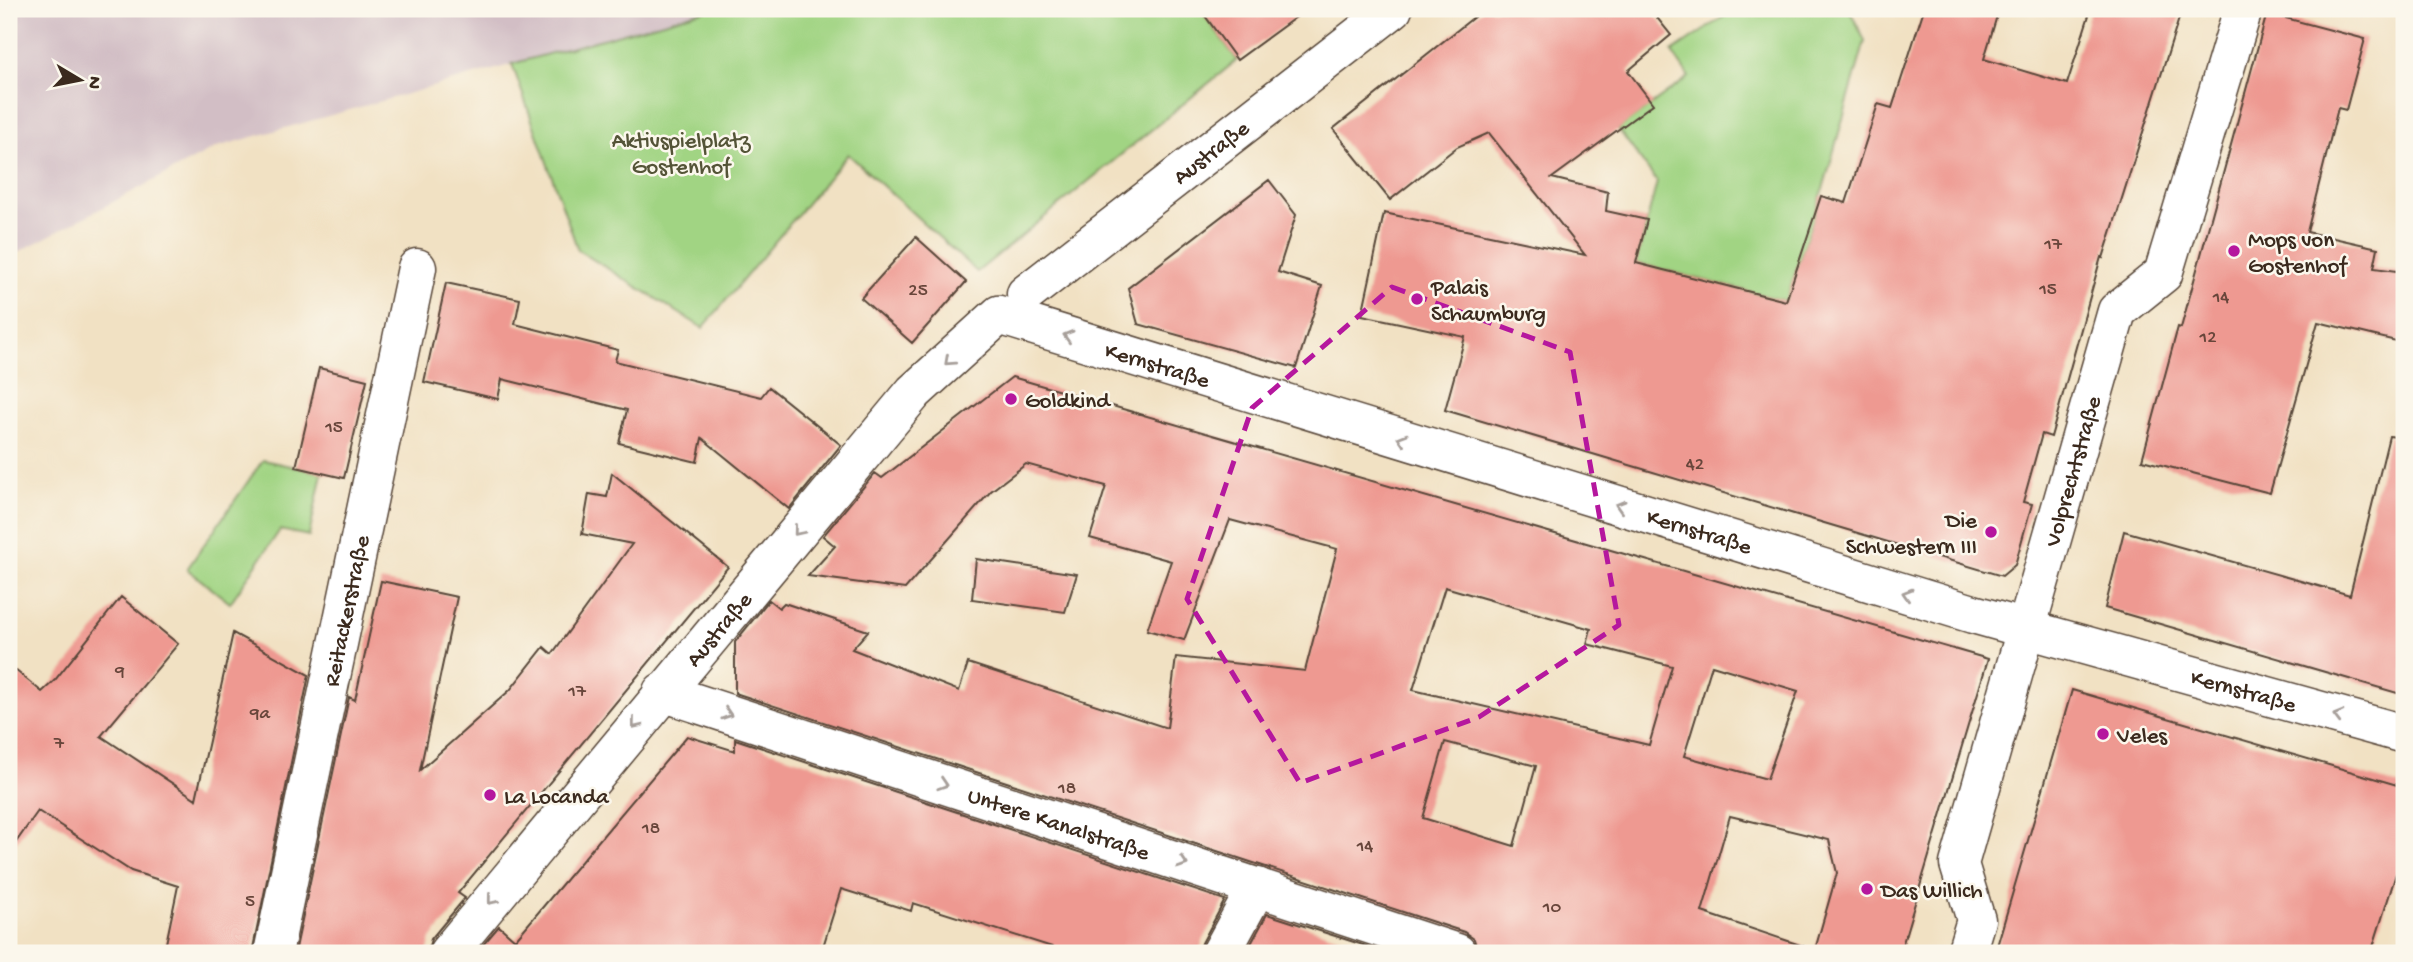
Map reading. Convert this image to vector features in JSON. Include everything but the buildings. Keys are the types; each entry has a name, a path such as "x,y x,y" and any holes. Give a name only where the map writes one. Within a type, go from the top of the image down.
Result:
{"street":[{"name":"Austraße","path":"448,953 662,692 914,392 1013,305 1393,9"},
{"name":"Volprechtstraße","path":"1966,953 1976,920 1959,864 2118,311 2163,274 2244,9"},
{"name":"Reitackerstraße","path":"273,953 416,268"},
{"name":"Kernstraße","path":"1013,305 2025,629 2404,734"},
{"name":"Untere Kanalstraße","path":"662,692 1457,953"},
{"path":"1221,953 1257,887"}],"highlighted area":[{"path":"1392,287 1570,352 1619,625 1479,717 1300,783 1187,599 1252,408"}],"shaded area":[{"path":"9,9 710,9 217,147 9,257"}],"green space":[{"name":"Aktivspielplatz Gostenhof","path":"710,9 1200,9 1237,60 977,272 848,154 703,328 578,250 512,64"},
{"path":"1735,9 1849,9 1865,41 1821,196 1786,301 1636,263 1657,182 1618,129 1689,77 1672,52"},
{"path":"263,460 322,473 309,536 280,530 230,603 187,569"}],"place":[{"name":"Mops von Gostenhof","path":"2234,251"},
{"name":"Palais Schaumburg","path":"1417,299"},
{"name":"Goldkind","path":"1011,399"},
{"name":"Die Schwestern III","path":"1991,532"},
{"name":"Veles","path":"2103,734"},
{"name":"La Locanda","path":"490,795"},
{"name":"Das Willich","path":"1867,889"}]}
